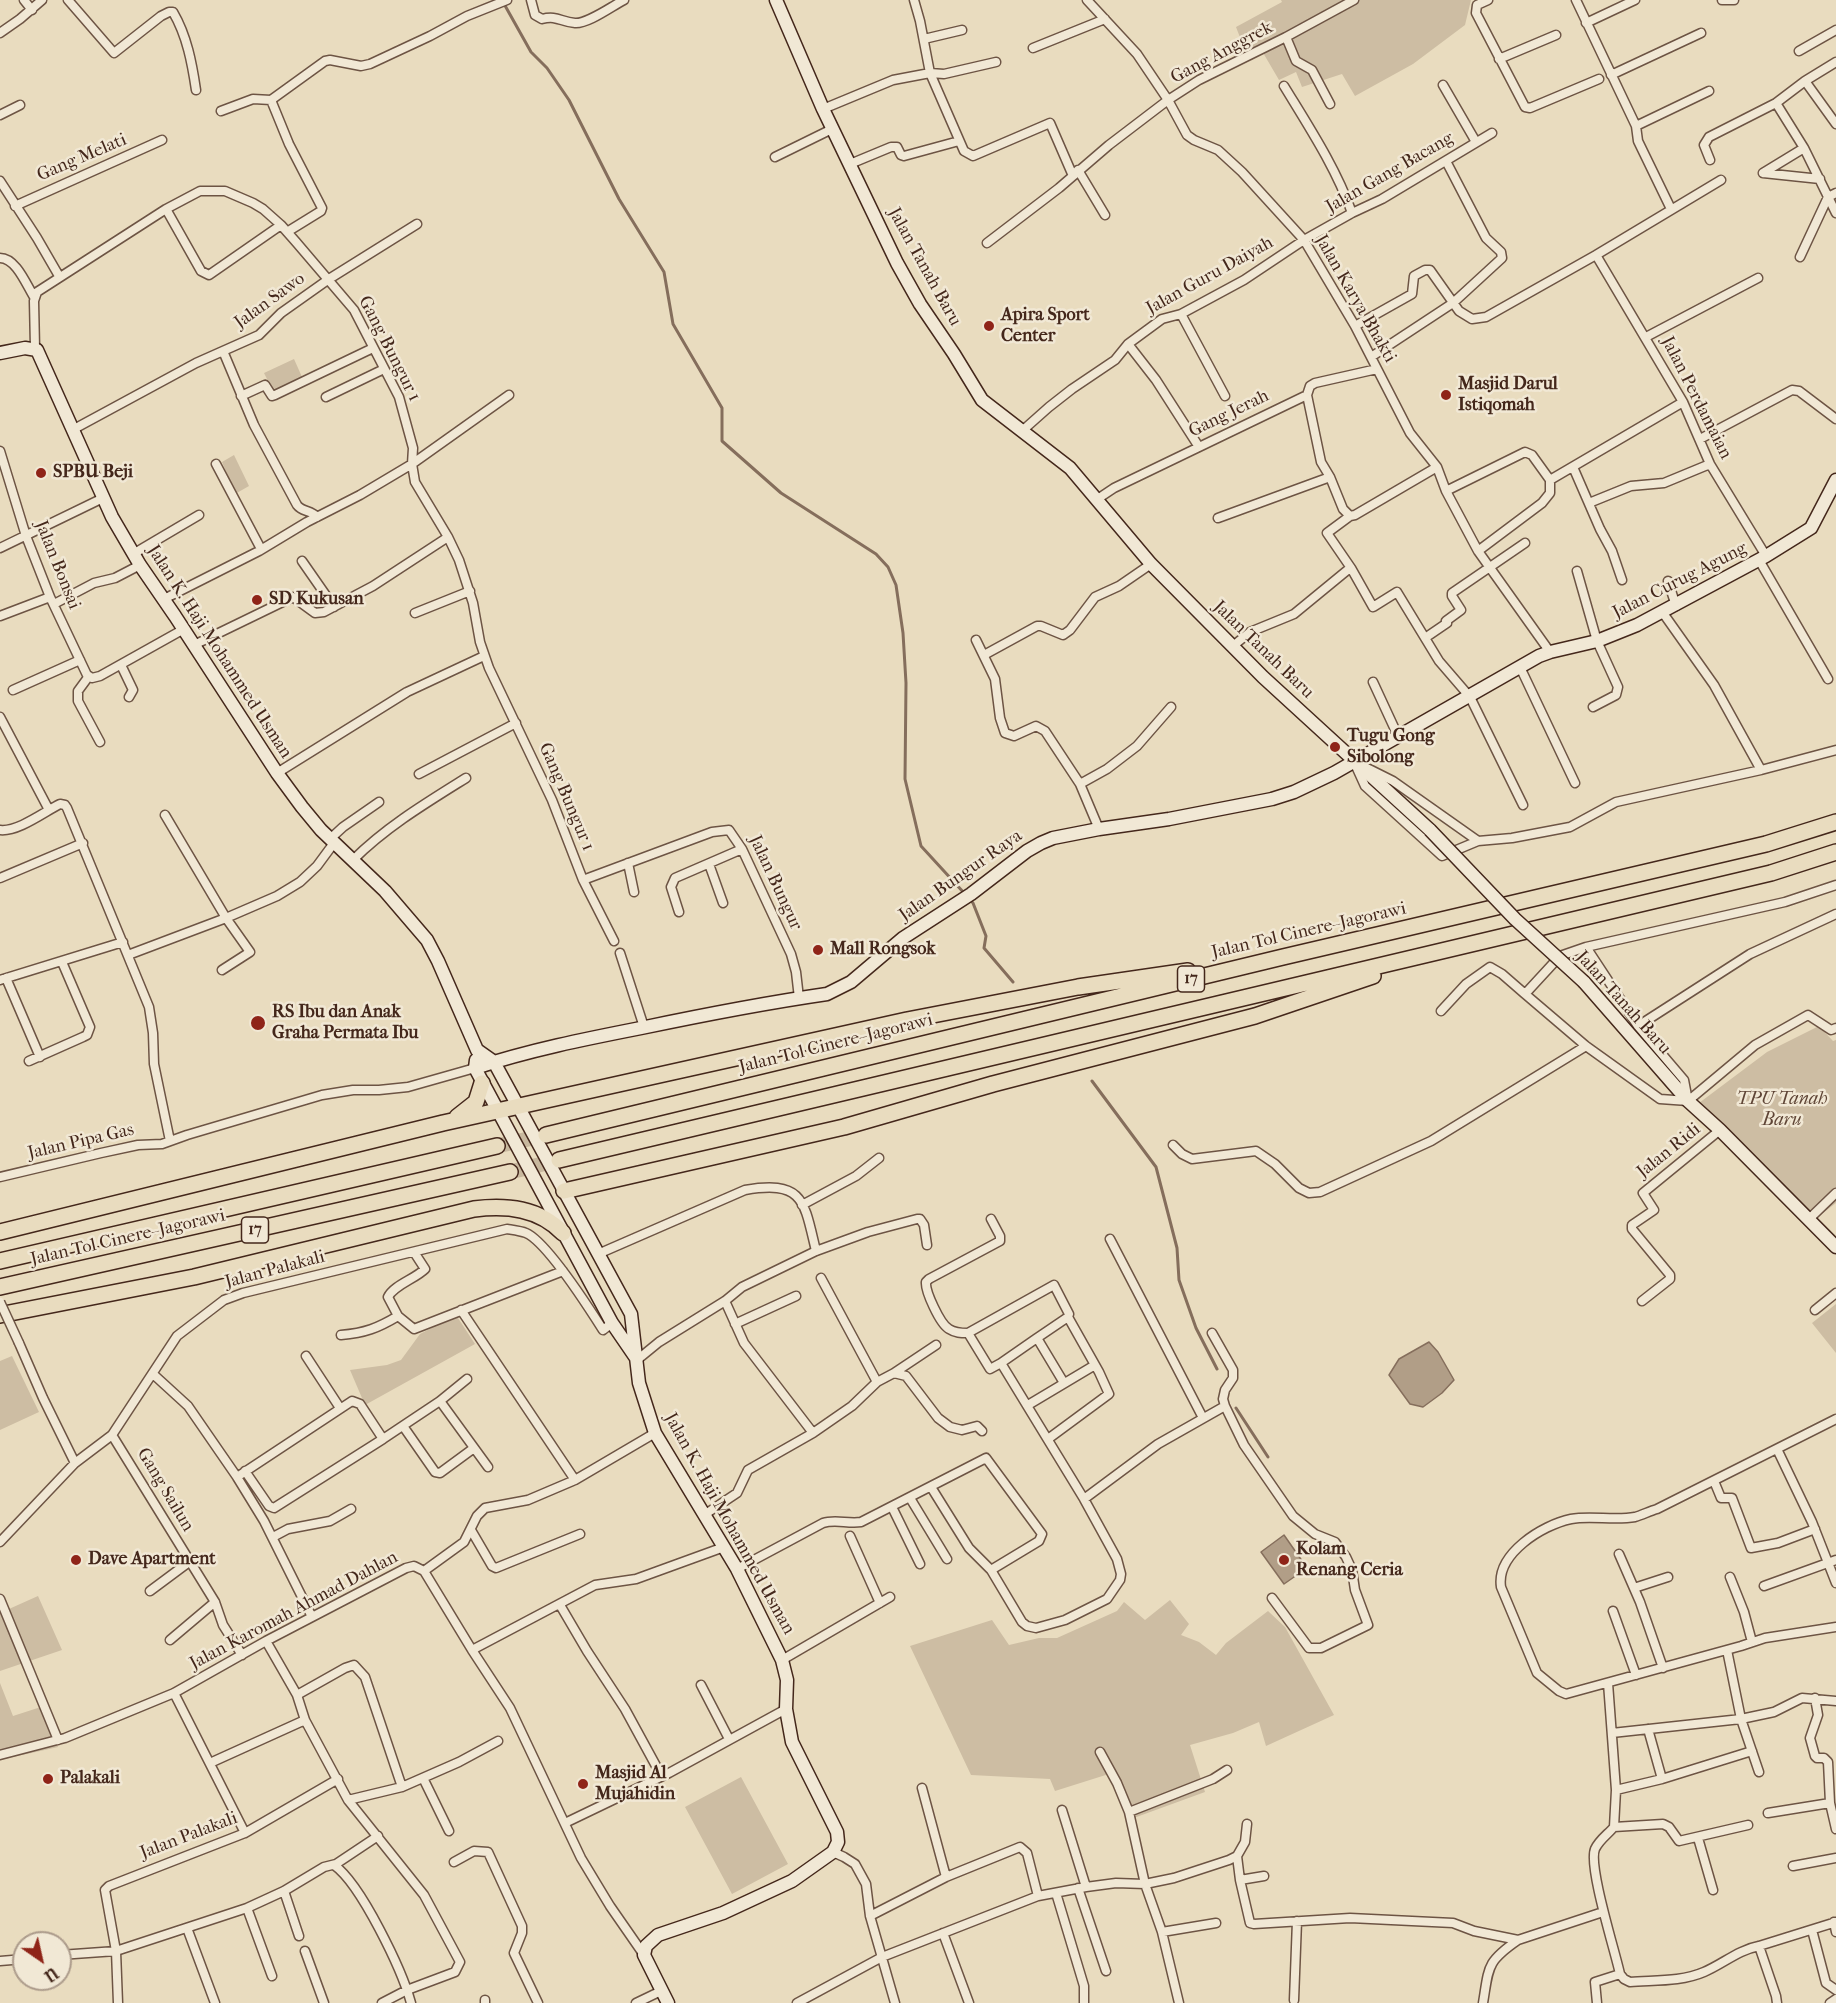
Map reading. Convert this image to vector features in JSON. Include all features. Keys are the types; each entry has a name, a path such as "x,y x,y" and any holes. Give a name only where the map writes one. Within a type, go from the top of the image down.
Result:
{"highway":[{"name":"Jalan Tol Cinere–Jagorawi","path":"546,1135 1282,957 1766,844 1836,822"},
{"name":"17","path":"559,1160 1771,873 1836,852"},
{"path":"564,1191 844,1127 993,1084 1255,1016 1458,947"},
{"path":"0,1232 443,1123 907,1020 1078,987 1282,957"},
{"path":"443,1123 461,1114 476,1102 482,1083"},
{"name":"Jalan Tol Cinere–Jagorawi","path":"0,1261 497,1146"},
{"name":"Jalan Tol Cinere–Jagorawi","path":"0,1287 510,1172"},
{"path":"0,1315 194,1277 474,1209 495,1207 520,1209 540,1216 563,1233"}],"street":[{"path":"24,0 32,10"},
{"path":"0,33 42,0"},
{"path":"68,0 114,53 161,16 174,12 192,59 196,90"},
{"path":"221,111 253,99 271,100 325,61 361,66 370,64 507,0"},
{"path":"531,0 535,15 542,19 552,16 577,23 624,0"},
{"name":"Jalan Tanah Baru","path":"776,0 823,109 828,132 850,164 897,263 920,304 982,400 1070,468 1149,566 1430,830 1515,919 1584,982 1688,1101 1720,1130 1836,1247"},
{"path":"914,0 930,73 964,151 973,156 1050,123 1075,173 1105,215"},
{"name":"Jalan Karya Bhakti","path":"1087,0 1137,54 1168,100 1187,135 1218,150 1242,172 1304,240 1355,326 1410,433 1437,467 1446,491 1478,552 1550,652"},
{"name":"Gang Anggrek","path":"987,243 1168,100 1199,80 1354,0"},
{"path":"1488,0 1477,6 1476,13 1523,105 1527,108 1599,79"},
{"path":"1575,0 1636,126 1638,141 1671,209"},
{"path":"1586,23 1635,0"},
{"path":"1722,0 1734,0"},
{"path":"1033,48 1105,20"},
{"path":"924,39 962,30"},
{"path":"1799,51 1836,30"},
{"path":"1611,75 1701,33"},
{"path":"1499,59 1556,35"},
{"path":"1286,37 1296,61 1312,70 1330,105"},
{"path":"823,109 893,80 930,73 944,74 996,62"},
{"path":"1710,160 1704,146 1709,137 1776,103 1805,81 1836,62"},
{"path":"1805,81 1836,124"},
{"path":"1284,86 1334,171 1352,213"},
{"path":"1443,86 1476,142"},
{"path":"1636,126 1708,91"},
{"path":"34,297 59,276 166,209 201,271 209,275 284,228 321,211 322,208 289,144 271,100"},
{"path":"1776,103 1820,179 1832,195 1836,213"},
{"path":"0,115 20,105"},
{"path":"775,157 828,132"},
{"name":"Jalan Gang Bacang","path":"1304,240 1382,199 1492,133"},
{"name":"Gang Melati","path":"15,206 162,140"},
{"path":"850,164 891,147 897,147 904,156 959,141"},
{"path":"1804,148 1763,173 1820,179"},
{"path":"1371,357 1453,303 1502,258 1501,252 1486,238 1446,161"},
{"path":"1355,326 1412,294 1414,276 1425,270 1430,270 1459,311 1472,319 1486,317 1596,255 1721,180"},
{"path":"0,181 59,276"},
{"name":"Gang Bungur 1","path":"166,209 200,191 215,189 253,203 284,228 354,310 399,397 413,448 411,464 415,482 459,560 470,591 484,656 552,800 583,880 614,941"},
{"path":"1800,257 1832,195"},
{"name":"Jalan Sawo","path":"74,429 147,388 259,335 281,313 329,279 417,224"},
{"name":"Jalan Guru Daiyah","path":"1022,431 1072,389 1115,360 1128,344 1162,319 1181,314 1244,280 1304,240"},
{"name":"Jalan Perdamaian","path":"1596,255 1683,402 1710,464 1828,679"},
{"path":"0,258 8,259 12,263 34,297 35,348 0,353"},
{"path":"1646,336 1758,278"},
{"path":"1181,314 1225,396"},
{"path":"1128,344 1156,380 1199,447"},
{"name":"Jalan K. Haji Mohammed Usman","path":"35,348 74,429 103,498 133,554 277,773 302,807 332,841 385,891 427,940 477,1050"},
{"path":"241,396 265,385 272,396 275,395 373,348"},
{"path":"223,351 254,425 297,505 311,511 317,517"},
{"path":"326,397 384,369"},
{"name":"Gang Jerah","path":"1096,500 1114,488 1307,394 1310,386 1377,369"},
{"path":"1700,439 1791,390 1799,391 1836,419"},
{"path":"1307,394 1321,462 1343,509 1350,516"},
{"path":"164,599 360,495 411,464 509,395"},
{"path":"1550,480 1683,402"},
{"name":"Jalan Bonsai","path":"0,451 26,537 52,600 89,676"},
{"path":"1446,491 1525,452 1532,455 1550,480 1550,493 1542,503 1478,552"},
{"path":"216,464 261,549"},
{"path":"1589,503 1631,486 1664,483 1710,464"},
{"path":"1437,467 1350,516 1327,533 1373,607 1397,592 1438,661 1470,697 1523,805"},
{"path":"1573,467 1600,530 1612,551 1622,580"},
{"path":"1218,518 1330,477"},
{"name":"Jalan Curug Agung","path":"1354,761 1550,652 1597,641 1663,613 1762,558 1810,528 1836,482"},
{"path":"0,548 103,498"},
{"path":"133,554 199,515"},
{"path":"194,645 293,597 315,613 324,612 373,586 448,537"},
{"path":"1425,638 1461,610 1452,593 1526,543"},
{"path":"302,561 334,607"},
{"path":"0,616 52,600 94,583 115,578 140,565"},
{"path":"984,655 1037,626 1063,635 1074,626 1095,597 1149,566"},
{"path":"1233,646 1250,632 1294,614 1350,568"},
{"path":"1577,571 1597,641 1618,687 1616,695 1593,707"},
{"path":"1668,581 1676,606"},
{"path":"416,613 470,591"},
{"path":"1663,613 1714,685 1761,770"},
{"path":"99,742 78,700 78,691 89,676 92,678 100,676 184,629"},
{"path":"976,640 994,679 1000,718 1005,733 1014,736 1039,726 1045,731 1080,784 1099,829"},
{"path":"277,773 407,692 484,656"},
{"path":"13,690 80,660"},
{"path":"121,664 133,690 129,698"},
{"path":"1520,667 1575,783"},
{"path":"1373,682 1398,736"},
{"path":"1080,784 1107,769 1137,746 1171,707"},
{"path":"0,717 49,810"},
{"path":"419,774 516,723"},
{"path":"1354,761 1365,786 1442,856 1478,841 1512,838 1570,826 1616,802 1761,770 1836,750"},
{"path":"1354,761 1393,781 1478,841"},
{"name":"Jalan Bungur Raya","path":"475,1068 591,1037 827,994 852,982 903,938 966,898 1027,851 1041,843 1053,838 1099,829 1169,819 1272,799 1321,780 1354,761"},
{"path":"353,860 376,838 466,778"},
{"path":"128,955 254,907 300,882 317,866 343,827 379,802"},
{"path":"0,830 7,831 15,828 60,804 65,805 83,843 149,1007 154,1064 170,1141"},
{"path":"165,815 226,918 250,952 222,970"},
{"name":"Jalan Bungur","path":"583,880 723,829 733,832 791,954 799,998"},
{"path":"0,878 83,843"},
{"path":"679,912 670,887 675,878 742,849"},
{"path":"628,863 634,892"},
{"path":"709,864 723,903"},
{"path":"1525,994 1560,956 1586,946 1785,902 1836,885"},
{"path":"1638,1026 1750,954 1836,914"},
{"path":"40,1057 3,979 123,942"},
{"path":"1586,946 1638,1026 1684,1080 1688,1101"},
{"path":"620,953 644,1027"},
{"path":"29,1061 83,1037 90,1028 62,962"},
{"path":"1441,1011 1466,984 1490,967 1502,974 1586,1046 1660,1099 1688,1101 1755,1045 1808,1015 1831,1030 1836,1028"},
{"path":"1173,1145 1182,1154 1192,1159 1256,1151 1275,1164 1299,1188 1309,1193 1320,1192 1431,1141 1586,1046"},
{"path":"475,1068 477,1050 494,1062"},
{"name":"Jalan K. Haji Mohammed Usman","path":"494,1062 631,1314 639,1383 655,1433 737,1569 782,1660 787,1680 786,1709 792,1742 837,1832 838,1842 833,1852"},
{"name":"Jalan K. Haji Mohammed Usman","path":"475,1068 612,1323 637,1360"},
{"name":"Jalan Pipa Gas","path":"0,1177 101,1153 170,1141 322,1095 353,1090 408,1087 475,1068"},
{"name":"Jalan Ridi","path":"1642,1301 1670,1279 1670,1275 1632,1229 1632,1225 1654,1210 1643,1194 1720,1130"},
{"path":"802,1205 856,1176 879,1158"},
{"path":"598,1254 745,1190 768,1187 792,1192 802,1205 816,1251"},
{"path":"1809,1219 1836,1193"},
{"path":"637,1360 659,1342 725,1301 742,1287 816,1251 868,1232 917,1219 920,1219 924,1225 927,1245"},
{"path":"991,1219 1000,1236 999,1243 929,1279 925,1285 945,1325 960,1333 968,1333 1050,1285 1056,1286 1068,1310 1068,1317 1109,1394 1048,1439"},
{"name":"Jalan Palakali","path":"0,1542 75,1463 112,1435 177,1336 224,1300 243,1293 507,1229 526,1233 538,1241 563,1271 603,1330 612,1323"},
{"path":"1110,1239 1203,1418"},
{"path":"414,1252 426,1269 419,1276 389,1294 388,1297 398,1316 414,1329 563,1271"},
{"path":"821,1278 877,1382"},
{"path":"1815,1310 1836,1293"},
{"path":"735,1324 796,1296"},
{"path":"725,1301 744,1343 813,1433"},
{"path":"0,1302 75,1463"},
{"path":"461,1310 575,1480"},
{"path":"612,1323 631,1314"},
{"path":"341,1335 364,1334 398,1316"},
{"path":"968,1333 988,1367 993,1369 1068,1317"},
{"path":"1212,1333 1233,1370 1233,1378 1225,1390 1223,1399 1244,1445 1293,1516 1315,1534 1335,1542 1346,1557 1368,1625 1321,1648 1309,1648 1272,1598"},
{"path":"1037,1338 1064,1383"},
{"path":"704,1515 737,1493 748,1470 813,1433 852,1406 877,1382 936,1345"},
{"path":"306,1356 340,1408"},
{"path":"931,1487 969,1548 991,1570 1022,1622 1031,1628 1065,1620 1107,1599 1120,1580 1120,1568 1084,1499 1001,1363"},
{"path":"1028,1406 1095,1365"},
{"path":"894,1373 906,1376 938,1418 950,1427 962,1430 977,1426 982,1431"},
{"path":"153,1374 188,1406 237,1477 273,1537 312,1617"},
{"path":"245,1471 269,1506 274,1508 403,1426 467,1379"},
{"path":"237,1477 352,1401 360,1404 383,1439"},
{"path":"440,1401 488,1467"},
{"path":"1084,1499 1158,1444 1225,1407"},
{"path":"1836,1419 1657,1509 1636,1517 1574,1518 1562,1521 1523,1542 1499,1575 1501,1587 1537,1673 1566,1694 1765,1638 1836,1627"},
{"path":"403,1426 435,1472 440,1473 474,1448"},
{"path":"424,1571 464,1542 477,1516 485,1508 528,1500 575,1480 655,1433"},
{"name":"Gang Sailun","path":"112,1435 214,1602 223,1626 242,1656"},
{"path":"1777,1449 1832,1562 1836,1583"},
{"path":"737,1569 823,1523 829,1521 861,1522 982,1459 989,1459 1042,1534 1039,1541 991,1570"},
{"path":"1714,1481 1721,1497 1732,1498 1751,1548 1778,1543 1815,1529"},
{"path":"910,1498 947,1559"},
{"path":"892,1507 920,1564"},
{"path":"273,1537 288,1529 330,1521 351,1509"},
{"path":"471,1530 492,1566 496,1568 580,1534"},
{"path":"850,1536 880,1603"},
{"path":"472,1650 595,1585 636,1579 724,1547"},
{"path":"1619,1554 1663,1668"},
{"path":"150,1591 189,1562"},
{"path":"1764,1586 1832,1562"},
{"name":"Jalan Karomah Ahmad Dahlan","path":"0,1755 58,1740 174,1693 266,1641 406,1568 414,1566 424,1571 510,1708 581,1858 610,1906 644,1955"},
{"path":"1730,1576 1744,1612 1752,1642"},
{"path":"1634,1588 1668,1577"},
{"path":"782,1660 890,1597"},
{"path":"0,1599 58,1740"},
{"path":"170,1640 214,1602"},
{"path":"561,1605 587,1651 625,1708 661,1775"},
{"path":"1613,1611 1636,1675"},
{"path":"266,1641 297,1695 305,1720 348,1800 424,1896 460,1962 454,1972 407,1990 382,2003"},
{"path":"1727,1650 1741,1719 1759,1772"},
{"path":"297,1695 354,1665 364,1677 402,1787"},
{"path":"1608,1683 1616,1790 1614,1827 1600,1842 1594,1856 1603,1912 1620,1974 1624,1979 1630,1982 1672,1980 1695,1975 1705,1972 1746,1949 1787,1936 1835,1922 1836,1932"},
{"path":"702,1685 729,1739"},
{"path":"174,1693 245,1833"},
{"path":"1612,1732 1741,1719 1774,1712 1802,1698 1836,1701"},
{"path":"1815,1698 1818,1715 1810,1738 1815,1756 1824,1758 1828,1762 1830,1803 1836,1825"},
{"path":"565,1823 613,1801 786,1709"},
{"path":"210,1763 305,1720"},
{"path":"1648,1729 1662,1779"},
{"path":"348,1800 402,1787 498,1742"},
{"path":"1616,1790 1662,1779 1752,1751"},
{"path":"1100,1752 1130,1812 1145,1884 1162,1932 1176,2002"},
{"path":"1130,1812 1213,1779 1227,1770"},
{"path":"423,1778 449,1831"},
{"name":"Jalan Palakali","path":"116,1951 105,1890 109,1886 245,1833 338,1779"},
{"path":"922,1788 946,1877"},
{"path":"1768,1812 1830,1803"},
{"path":"1062,1810 1106,1971"},
{"path":"797,2003 810,2000 882,1957 1038,1896 1116,1883 1145,1884 1174,1878 1229,1860 1237,1856 1245,1842 1247,1824"},
{"path":"1614,1827 1663,1824 1679,1841 1748,1825"},
{"path":"72,1954 116,1951 247,1908 284,1891 324,1867 334,1865 378,1836"},
{"path":"1698,1838 1713,1890"},
{"path":"870,1916 946,1877 1020,1847 1027,1853 1038,1896"},
{"path":"454,1862 474,1851 488,1852 522,1926 522,1933 513,1953 538,2003"},
{"path":"668,2003 644,1955 646,1946 658,1935 723,1913 792,1881 833,1852 855,1864 866,1884 870,1916 895,2003"},
{"path":"1237,1856 1250,1923 1350,1918 1453,1923 1474,1931 1518,1940"},
{"path":"1793,1866 1836,1857"},
{"path":"334,1865 340,1869 365,1904 407,1990 411,2003"},
{"path":"1240,1880 1264,1876"},
{"path":"284,1891 299,1936"},
{"path":"1056,1893 1084,1986 1084,2003"},
{"path":"247,1908 272,1976"},
{"path":"1483,2003 1488,1969 1499,1955 1518,1940 1603,1912"},
{"path":"1294,2000 1297,1921"},
{"path":"1162,1932 1216,1923"},
{"path":"187,1928 215,2003"},
{"path":"1812,1930 1826,1983 1836,1990"},
{"path":"943,1933 969,2003"},
{"path":"1759,1946 1777,2003"},
{"path":"116,1951 118,2003"},
{"path":"305,1951 324,2003"},
{"path":"1598,2003 1596,1980 1620,1974"},
{"path":"636,2003 661,1991"},
{"path":"1830,2003 1836,1999"}],"green space":[{"path":"1281,0 1471,0 1465,25 1413,64 1355,96 1342,74 1302,87 1296,72 1279,80 1262,51 1248,58 1236,27 1282,2"},
{"path":"294,359 302,377 273,391 264,373"},
{"path":"234,455 249,486 235,494 222,462"},
{"name":"TPU Tanah Baru","path":"1819,1026 1833,1041 1836,1040 1836,1203 1815,1219 1699,1103 1767,1052"},
{"path":"1836,1304 1836,1353 1812,1323"},
{"path":"456,1315 475,1344 365,1405 350,1370 387,1365 401,1360 420,1334"},
{"path":"12,1356 39,1412 0,1430 0,1361"},
{"path":"38,1596 62,1650 0,1671 0,1613"},
{"path":"1170,1600 1189,1624 1181,1635 1199,1642 1216,1655 1226,1643 1268,1611 1285,1627 1334,1715 1266,1746 1259,1722 1233,1733 1190,1745 1205,1792 1131,1819 1112,1773 1055,1791 1050,1779 971,1775 910,1646 992,1620 1009,1645 1039,1638 1057,1638 1117,1611 1124,1602 1145,1620"},
{"path":"0,1683 13,1716 44,1706 58,1747 0,1760"},
{"path":"741,1777 788,1864 732,1894 685,1807"}],"shaded area":[{"path":"1429,1342 1438,1352 1454,1380 1442,1393 1423,1407 1410,1404 1389,1375 1399,1359"},
{"name":"Kolam Renang Ceria","path":"1284,1535 1307,1568 1284,1584 1261,1552"}],"waterway":[{"path":"503,2 531,52 547,68 569,100 619,199 664,272 673,324 722,408 722,441 781,493 876,554 888,567 896,585 903,633 906,683 905,779 921,846 965,894"},
{"path":"969,899 973,903 986,936 984,948 1013,982"},
{"path":"1092,1081 1156,1167 1177,1248 1179,1280 1196,1328 1217,1369"},
{"path":"1236,1408 1268,1457"}],"tunnel":[{"path":"497,1146 546,1135"},
{"path":"510,1172 559,1160"}],"place":[{"name":"Apira Sport Center","path":"989,326"},
{"name":"Masjid Darul Istiqomah","path":"1446,395"},
{"name":"SPBU Beji","path":"41,473"},
{"name":"SD Kukusan","path":"257,600"},
{"name":"Tugu Gong Sibolong","path":"1335,747"},
{"name":"Mall Rongsok","path":"818,950"},
{"name":"RS Ibu dan Anak Graha Permata Ibu","path":"258,1023"},
{"name":"Dave Apartment","path":"76,1560"},
{"name":"Kolam Renang Ceria","path":"1284,1560"},
{"name":"Palakali","path":"48,1779"},
{"name":"Masjid Al Mujahidin","path":"583,1784"}]}
